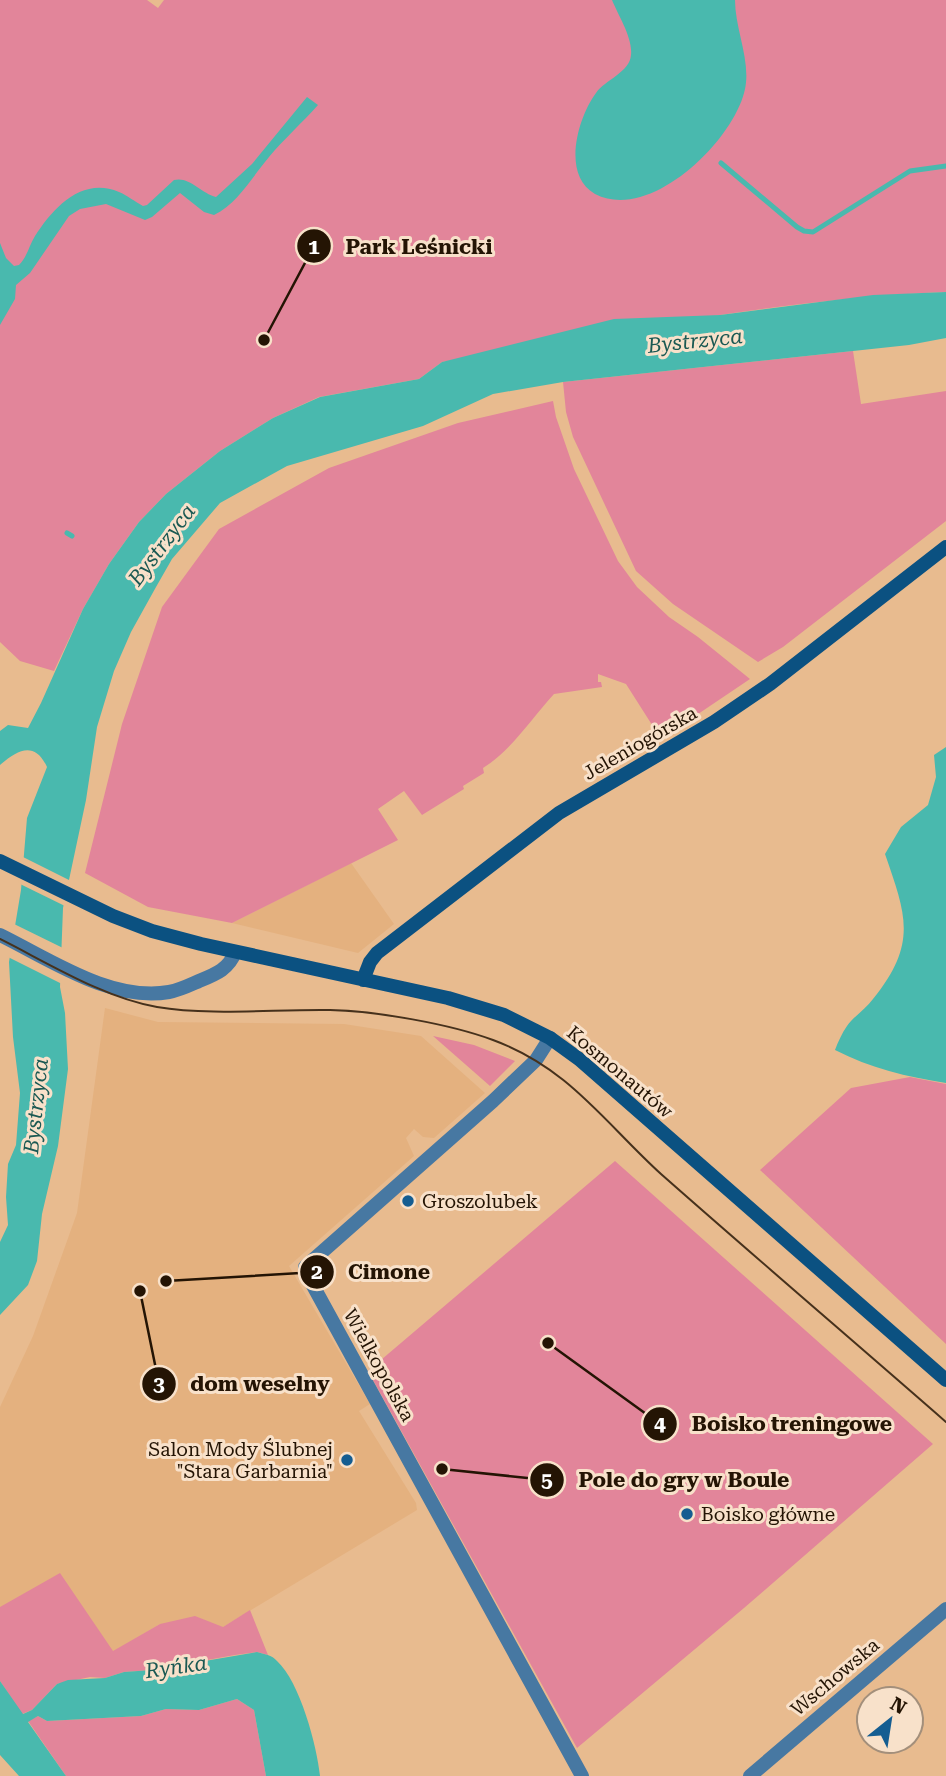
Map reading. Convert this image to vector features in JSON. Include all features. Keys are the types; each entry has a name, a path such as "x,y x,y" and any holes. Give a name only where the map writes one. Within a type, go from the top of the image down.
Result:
{"main road":[{"name":"Jeleniogórska","path":"363,980 377,953 530,835 594,791 714,722 771,684 946,547"},
{"name":"Kosmonautów","path":"0,861 113,916 170,937 476,1005 504,1015 550,1038 579,1059 946,1380"}],"street":[{"path":"0,935 107,987 145,995 172,992 215,975 231,962 235,951"},
{"name":"Wielkopolska","path":"550,1038 536,1060 493,1101 305,1267 305,1271 582,1776"},
{"name":"Wschowska","path":"750,1776 946,1609"}],"shaded area":[{"path":"0,0 147,0 158,8 164,0 946,0 946,292 819,302 630,329 442,362 419,379 319,397 273,418 220,451 166,494 139,522 109,564 83,609 54,671 20,661 0,642"},
{"path":"853,351 861,404 946,391 946,521 783,647 758,662 673,604 636,571 573,437 566,412 563,382"},
{"path":"553,401 574,469 618,561 637,587 669,617 750,679 661,739 626,684 598,674 598,682 601,682 602,687 554,694 512,744 483,768 484,773 463,786 464,789 422,815 404,791 378,809 398,840 232,923 148,907 85,873 122,724 162,607 219,529 329,468 458,423"},
{"path":"351,863 394,924 358,953 232,923"},
{"path":"105,1008 158,1022 344,1024 421,1036 485,1093 434,1138 423,1137 414,1129 406,1138 414,1156 289,1266 370,1404 359,1411 416,1503 417,1510 223,1627 160,1624 113,1652 0,1607 0,1407 33,1336 77,1213"},
{"path":"433,1036 474,1045 515,1061 490,1086"},
{"path":"910,1077 946,1084 946,1344 760,1170 851,1088"},
{"path":"615,1161 933,1444 577,1748 368,1371"},
{"path":"60,1573 113,1651 160,1624 195,1616 223,1627 250,1610 268,1655 257,1652 235,1655 57,1684 32,1710 22,1714 0,1681 0,1607"},
{"path":"237,1699 254,1710 266,1776 66,1776 28,1721 38,1716 47,1721 141,1716 166,1709 199,1710"}],"water":[{"path":"612,0 735,0 746,67 745,89 738,109 708,152 664,187 641,197 617,200 595,194 585,185 578,174 576,160 579,130 589,103 600,88 630,61 631,48 627,34"},
{"path":"307,97 318,105 275,150 237,197 214,215 204,212 180,193 145,220 106,204 80,209 69,216 30,273 16,285 15,299 0,325 0,243 6,258 14,266 19,265 35,236 51,215 70,197 93,188 119,192 143,206 174,180 179,179 216,197 252,164"},
{"name":"Bystrzyca","path":"946,292 946,338 909,345 563,382 493,394 423,426 287,466 220,503 172,559 131,632 114,671 97,727 86,800 63,908 60,987 65,1013 68,1069 58,1146 42,1214 37,1261 28,1285 0,1315 0,1242 8,1225 8,1164 16,1145 20,1093 13,1037 9,962 21,890 27,818 47,767 37,753 26,750 13,755 0,765 0,731 8,725 28,728 83,609 109,564 139,522 166,494 220,451 273,418 320,397 419,379 442,362 614,319 720,315 873,295"},
{"path":"946,747 946,1083 889,1071 835,1050 847,1026 873,999 897,961 904,928 898,895 885,854 901,827 928,805 936,777 934,755"},
{"name":"Ryńka","path":"257,1652 275,1659 293,1684 311,1732 320,1776 266,1776 254,1710 237,1699 199,1710 166,1709 141,1716 47,1721 38,1716 28,1722 66,1776 19,1776 0,1755 0,1681 23,1714 32,1710 57,1684 68,1680 105,1678 124,1672 152,1670"}],"pier":[{"path":"19,855 71,881 67,907 18,883"},
{"path":"12,923 65,949 64,985 6,956"}],"waterway":[{"path":"721,163 797,227 813,232 910,171 946,166"},
{"path":"67,533 72,536"}],"tram line":[{"path":"0,939 97,988 157,1007 199,1011 330,1010 369,1013 456,1029 493,1040 520,1052 565,1081 661,1174 946,1422"}],"place":[{"name":"Park Leśnicki","path":"264,340"},
{"name":"Groszolubek","path":"408,1201"},
{"name":"Cimone","path":"166,1281"},
{"name":"dom weselny","path":"140,1291"},
{"name":"Boisko treningowe","path":"548,1343"},
{"name":"Salon Mody Ślubnej \"Stara Garbarnia\"","path":"347,1460"},
{"name":"Pole do gry w Boule","path":"442,1469"},
{"name":"Boisko główne","path":"687,1514"}]}
